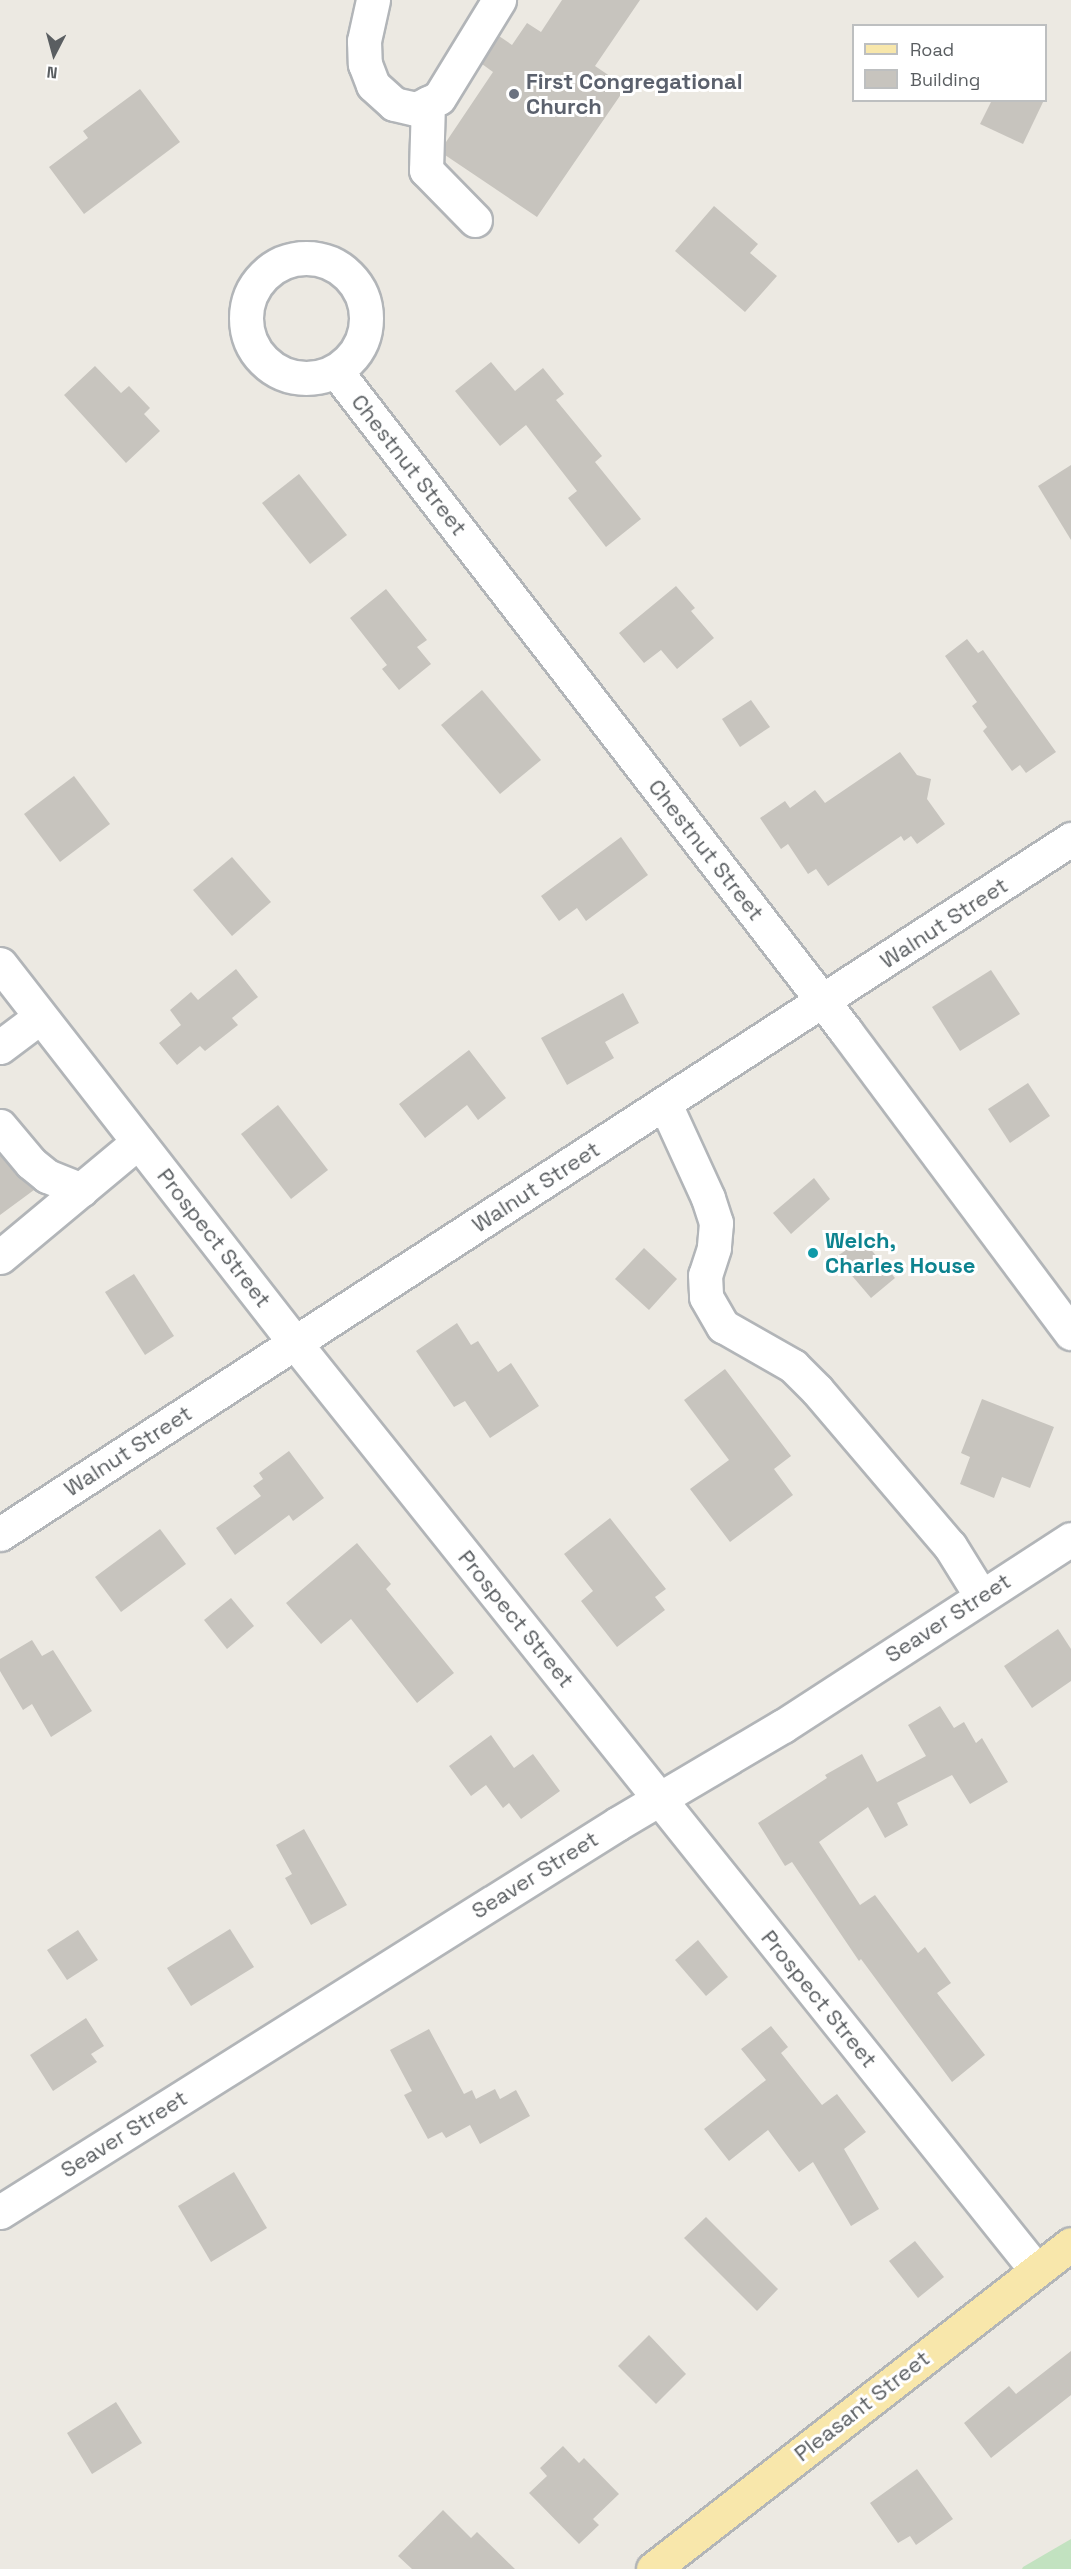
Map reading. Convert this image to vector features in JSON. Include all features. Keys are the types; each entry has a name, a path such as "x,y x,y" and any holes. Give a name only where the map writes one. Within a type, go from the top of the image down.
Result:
{"main road":[{"name":"Pleasant Street","path":"653,2569 1071,2244"}],"street":[{"path":"373,0 364,41 365,64 373,86 394,104 416,109 439,98 451,82 499,0"},
{"path":"428,103 426,170 475,220"},
{"name":"Chestnut Street","path":"336,371 823,1002 1071,1333"},
{"name":"Walnut Street","path":"0,1534 1071,839"},
{"name":"Prospect Street","path":"0,964 295,1342 1036,2270"},
{"path":"0,1047 40,1017"},
{"path":"665,1104 708,1198 716,1223 714,1248 705,1275 706,1297 723,1326 793,1366 817,1390 950,1546 981,1596"},
{"path":"0,1126 31,1163 47,1176 81,1190"},
{"path":"0,1257 138,1142"},
{"name":"Seaver Street","path":"0,2212 660,1799 783,1726 1071,1539"}],"green space":[{"path":"1071,2539 1071,2569 1022,2569 1023,2567"}],"building":[{"path":"562,0 640,0 595,66 626,87 537,217 445,155 446,142 493,72 482,64 499,36 512,45 527,23 541,32"},
{"path":"140,89 180,142 84,214 49,167 88,138 83,131"},
{"path":"991,102 1043,102 1023,144 980,124"},
{"path":"714,206 758,244 750,253 777,276 745,312 675,251"},
{"path":"491,362 515,391 543,368 564,394 556,400 602,456 595,462 641,519 606,547 568,498 577,491 526,425 500,446 455,391"},
{"path":"95,366 121,393 129,386 150,408 144,414 160,431 126,463 64,395"},
{"path":"1071,465 1071,540 1038,486"},
{"path":"299,474 347,535 310,564 262,503"},
{"path":"676,586 695,608 691,611 714,638 677,669 661,650 644,663 619,633"},
{"path":"386,589 427,640 417,647 431,664 399,690 382,669 387,665 350,618"},
{"path":"967,639 978,653 983,650 1056,752 1026,773 1020,765 1012,771 983,731 987,727 972,706 977,702 945,656"},
{"path":"482,690 541,760 500,794 441,725"},
{"path":"751,700 770,727 740,747 722,719"},
{"path":"900,752 917,775 931,779 927,799 945,824 917,844 911,836 904,841 901,836 828,886 816,869 808,874 788,844 781,849 760,818 785,801 790,808 815,790 825,803"},
{"path":"74,776 110,824 60,862 24,814"},
{"path":"621,837 648,875 586,921 577,908 559,921 541,896"},
{"path":"232,857 271,902 232,936 193,890"},
{"path":"236,969 258,997 232,1018 238,1025 205,1051 200,1046 177,1065 159,1043 181,1025 170,1010 191,992 198,1000"},
{"path":"991,970 1020,1014 960,1051 932,1007"},
{"path":"623,993 639,1023 605,1042 614,1058 567,1085 541,1038"},
{"path":"469,1050 506,1098 478,1120 467,1105 425,1138 399,1104"},
{"path":"1028,1083 1050,1116 1010,1143 988,1109"},
{"path":"278,1105 328,1170 291,1199 241,1134"},
{"path":"0,1155 34,1190 0,1215"},
{"path":"814,1178 830,1199 791,1234 773,1213"},
{"path":"862,1239 895,1278 871,1298 836,1257"},
{"path":"644,1248 677,1279 649,1310 615,1279"},
{"path":"134,1274 174,1336 145,1355 105,1292"},
{"path":"457,1323 471,1345 478,1341 498,1372 511,1363 539,1406 490,1438 465,1401 454,1407 416,1351"},
{"path":"725,1369 791,1456 774,1469 793,1495 730,1542 690,1489 729,1460 684,1400"},
{"path":"982,1399 1054,1427 1030,1488 1002,1477 994,1498 960,1484 970,1457 961,1453"},
{"path":"289,1451 324,1498 293,1521 289,1515 235,1555 216,1528 261,1496 253,1486 263,1479 259,1473"},
{"path":"610,1518 666,1589 655,1597 665,1610 617,1647 581,1601 593,1591 564,1554"},
{"path":"160,1529 186,1564 121,1612 95,1577"},
{"path":"357,1543 391,1584 386,1589 454,1673 417,1703 351,1619 321,1644 286,1603"},
{"path":"231,1598 254,1626 227,1649 204,1620"},
{"path":"1058,1629 1071,1649 1071,1681 1032,1708 1004,1666"},
{"path":"32,1640 42,1656 53,1650 92,1711 51,1737 32,1704 23,1710 0,1671 0,1659"},
{"path":"940,1706 954,1728 964,1722 976,1743 982,1738 1008,1782 970,1804 952,1775 897,1803 908,1825 885,1838 868,1807 819,1842 860,1905 875,1895 918,1953 925,1947 951,1983 937,1993 985,2055 952,2082 861,1959 859,1961 792,1862 785,1866 758,1823 827,1778 825,1775 862,1754 877,1782 926,1756 908,1725"},
{"path":"491,1735 514,1768 533,1754 560,1791 521,1819 509,1803 503,1808 486,1785 471,1796 449,1766"},
{"path":"304,1829 347,1905 311,1925 285,1878 292,1874 276,1845"},
{"path":"230,1929 254,1967 191,2006 167,1968"},
{"path":"78,1930 98,1960 67,1980 47,1950"},
{"path":"698,1940 728,1977 706,1996 675,1960"},
{"path":"86,2018 104,2046 91,2054 97,2062 53,2091 30,2055"},
{"path":"771,2026 788,2047 781,2053 822,2105 837,2094 866,2132 844,2149 879,2209 851,2226 813,2162 799,2172 768,2130 729,2161 704,2129 766,2080 741,2049"},
{"path":"429,2029 464,2094 472,2090 476,2099 495,2089 500,2099 516,2090 530,2116 480,2144 470,2125 446,2138 442,2132 428,2139 404,2095 412,2091 390,2050"},
{"path":"234,2172 267,2228 211,2262 178,2206"},
{"path":"706,2217 778,2289 757,2311 684,2238"},
{"path":"915,2241 944,2277 918,2298 889,2261"},
{"path":"649,2335 686,2374 656,2404 618,2366"},
{"path":"1071,2351 1071,2395 991,2458 964,2423 1009,2386 1016,2394"},
{"path":"116,2402 142,2443 92,2474 67,2433"},
{"path":"563,2446 579,2463 584,2458 619,2494 593,2519 599,2525 579,2544 529,2493 547,2476 540,2468"},
{"path":"917,2469 953,2519 916,2545 910,2536 898,2543 870,2503"},
{"path":"443,2510 471,2538 477,2532 515,2569 412,2569 398,2556"}],"place":[{"name":"First Congregational Church","path":"514,94"},
{"name":"Welch, Charles House","path":"813,1253"}]}
